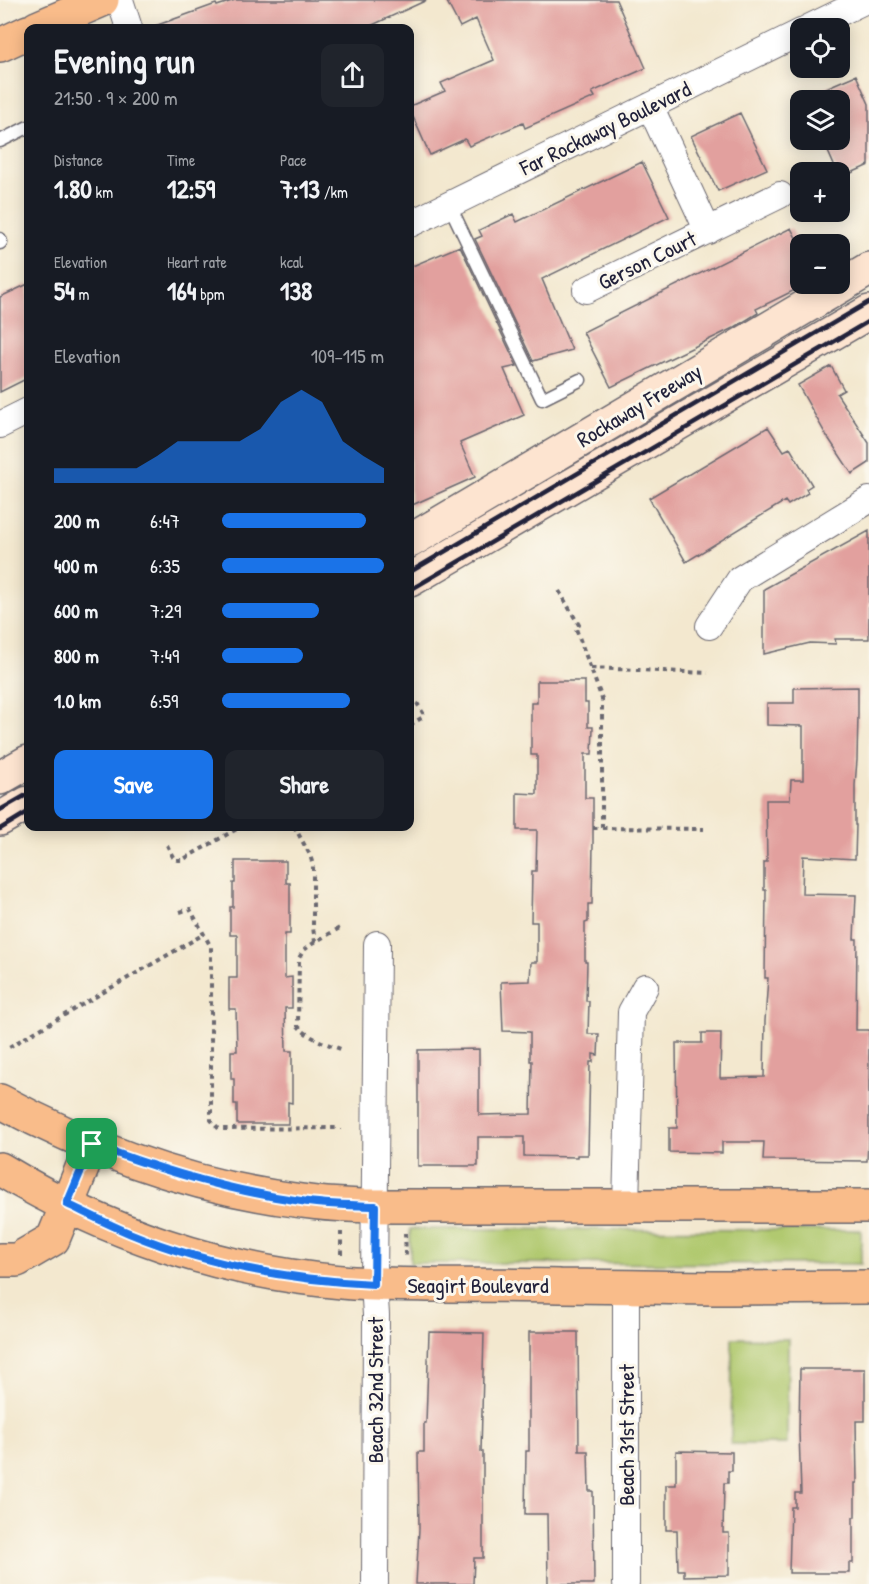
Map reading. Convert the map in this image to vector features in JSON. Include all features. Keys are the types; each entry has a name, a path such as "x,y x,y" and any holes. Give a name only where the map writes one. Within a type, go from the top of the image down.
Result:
{"main road":[{"path":"46,24 102,0"},
{"path":"0,45 24,34"},
{"path":"0,1101 92,1144 173,1173 303,1202 375,1206 869,1206"},
{"path":"0,1260 17,1260 52,1239 92,1144"},
{"name":"Seagirt Boulevard","path":"0,1169 44,1194 130,1233 174,1249 263,1271 308,1278 374,1284 726,1288 869,1287"}],"street":[{"path":"120,0 128,24"},
{"path":"829,18 866,0"},
{"name":"Far Rockaway Boulevard","path":"414,222 790,37"},
{"name":"Gerson Court","path":"650,106 708,231"},
{"name":"Gerson Court","path":"586,290 780,195"},
{"name":"Rockaway Freeway","path":"414,539 869,269"},
{"name":"Rockaway Freeway","path":"414,578 869,312"},
{"path":"0,425 24,413"},
{"path":"709,626 740,579 869,500"},
{"path":"0,778 24,764"},
{"path":"0,819 24,805"},
{"name":"Beach 32nd Street","path":"375,1584 376,1315 374,1284 377,944"},
{"path":"626,1206 631,1012 645,987"},
{"name":"Beach 31st Street","path":"626,1286 626,1584"}],"lane":[{"path":"0,141 24,130"},
{"path":"449,204 542,399 580,380"}],"path":[{"path":"559,591 579,625 576,628 602,699 602,828"},
{"path":"591,668 708,673"},
{"path":"414,723 423,717 417,703"},
{"path":"593,828 704,829"},
{"path":"167,845 173,857 182,860 233,831"},
{"path":"297,831 313,865 315,942"},
{"path":"180,912 190,909 211,947 212,1120 219,1129 341,1128"},
{"path":"343,926 304,950 300,958 298,1026 314,1037 343,1050"},
{"path":"9,1047 204,934"},
{"path":"405,1230 406,1258"},
{"path":"341,1231 341,1254"}],"green space":[{"path":"410,1229 861,1230 861,1264 410,1263"},
{"path":"732,1338 788,1339 787,1444 731,1444"}],"building":[{"path":"235,0 427,0 375,24 161,24 216,4 217,6"},
{"path":"446,0 616,0 646,68 592,92 595,97 525,128 523,123 469,146 465,139 430,155 414,119 414,104 445,91 441,83 494,60 476,19 460,27"},
{"path":"856,75 869,104 869,165 850,174 850,162 833,162 827,150 850,150 850,90 821,90"},
{"path":"740,113 767,169 718,191 691,136"},
{"path":"642,162 669,217 542,279 572,350 533,361 475,239 482,236 479,230 513,214 517,222"},
{"path":"791,228 794,234 790,234 790,292 756,309 758,313 735,327 611,387 583,332"},
{"path":"460,246 517,366 504,369 524,415 460,443 475,477 414,504 414,265"},
{"path":"24,286 24,380 0,392 0,297"},
{"path":"831,366 844,390 837,394 869,443 869,463 852,474 825,433 798,385"},
{"path":"768,427 784,451 790,448 812,485 806,489 808,493 788,505 785,501 686,562 649,498"},
{"path":"869,531 869,639 835,639 836,644 810,643 764,654 764,589"},
{"path":"537,681 585,681 588,727 593,727 592,754 585,754 585,798 593,798 593,843 592,904 588,904 588,922 585,923 585,962 587,962 586,1001 589,1001 588,1034 599,1034 598,1055 593,1054 593,1062 590,1062 588,1155 577,1155 577,1157 524,1156 524,1137 478,1137 478,1166 418,1166 418,1050 479,1049 479,1115 531,1114 530,1032 503,1031 501,982 530,981 531,962 537,962 537,922 531,922 532,871 536,871 537,830 517,830 517,793 537,794 537,755 531,755 531,703 537,703"},
{"path":"858,687 855,859 803,856 802,894 856,895 854,939 857,939 856,1030 869,1030 867,1161 763,1160 764,1142 722,1142 722,1153 669,1152 669,1128 677,1128 676,1043 702,1043 702,1033 721,1033 720,1078 764,1077 768,978 765,978 766,890 764,890 764,862 767,862 766,800 790,800 791,780 803,780 803,726 767,725 767,703 794,703 794,688"},
{"path":"235,861 286,861 286,883 290,883 290,934 285,934 285,978 292,977 292,1008 285,1008 286,1051 292,1051 292,1103 288,1102 288,1124 237,1124 234,1079 231,1079 231,1051 237,1051 236,1009 229,1009 229,978 237,978 237,935 230,935 230,907 233,907"},
{"path":"429,1332 484,1333 481,1452 483,1452 483,1558 474,1558 473,1584 416,1584 419,1529 418,1452 424,1452"},
{"path":"529,1332 578,1332 579,1451 588,1451 589,1491 593,1491 594,1584 548,1584 547,1514 525,1514 526,1451 529,1451"},
{"path":"800,1369 865,1369 865,1421 856,1421 857,1483 855,1483 855,1517 853,1517 853,1563 849,1563 849,1573 789,1573 791,1507 795,1507 795,1493 801,1493"},
{"path":"676,1451 732,1452 732,1471 728,1471 728,1483 724,1483 723,1533 729,1533 729,1575 684,1576 684,1570 678,1570 677,1530 666,1530 666,1485 676,1485"}],"railway":[{"path":"414,570 869,302"},
{"path":"414,588 869,321"},
{"path":"0,810 24,796"},
{"path":"0,829 24,814"}],"route":[{"path":"92,1144 173,1173 260,1194 303,1202 375,1206 374,1284 308,1278 218,1261 174,1249 130,1233 67,1204 92,1144"}]}
